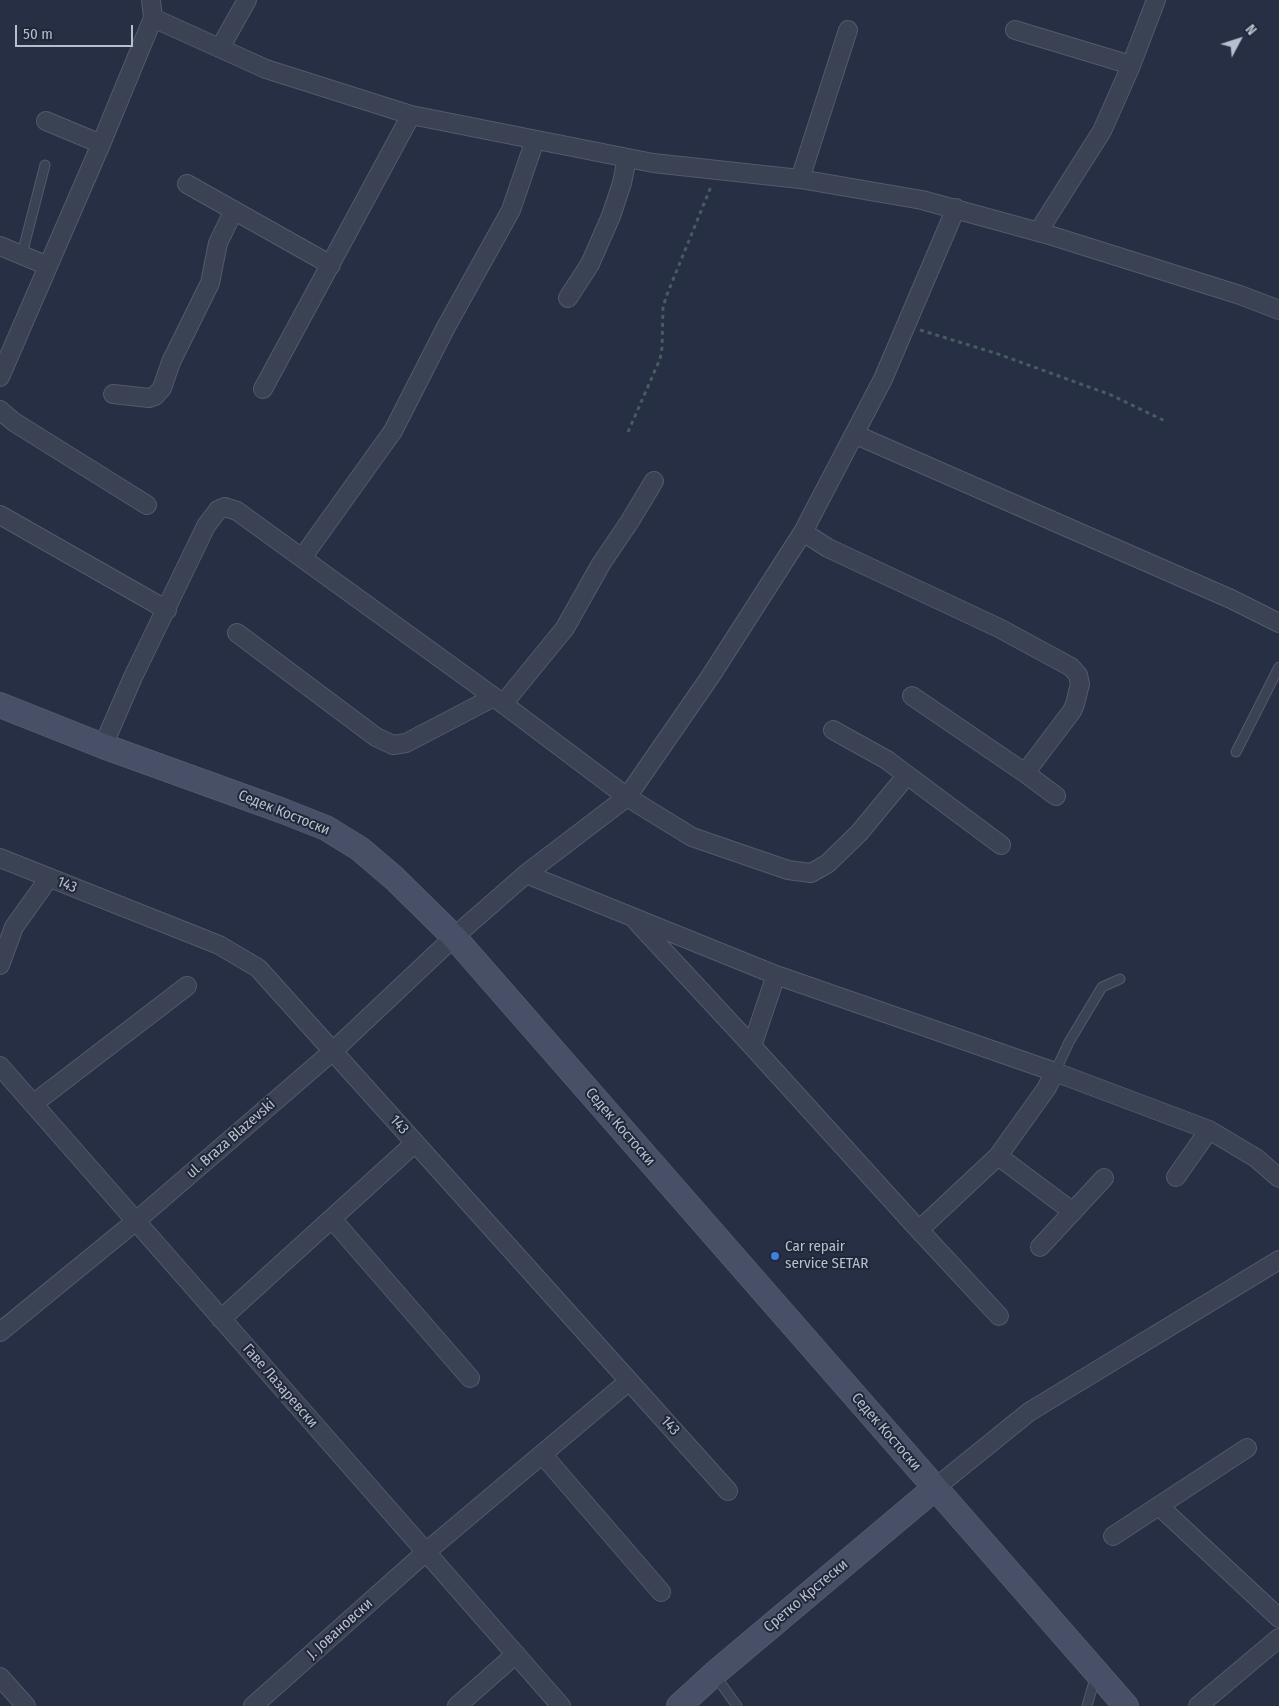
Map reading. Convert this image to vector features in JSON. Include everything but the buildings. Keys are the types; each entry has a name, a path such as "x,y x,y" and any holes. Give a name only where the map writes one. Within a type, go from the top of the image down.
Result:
{"main road":[{"name":"Седек Костоски","path":"0,705 103,746 326,828 360,849 394,878 454,937 1126,1706"},
{"name":"Сретко Крстески","path":"679,1706 714,1674 935,1488"}],"street":[{"path":"0,377 101,144 153,18 151,0"},
{"path":"220,48 247,0"},
{"path":"1038,232 1102,131 1131,65 1156,0"},
{"path":"153,18 266,69 411,115 653,163 800,179 874,191 956,208 1240,295 1279,310"},
{"path":"800,179 848,30"},
{"path":"1015,30 1131,65"},
{"path":"263,388 411,115"},
{"path":"46,121 101,144"},
{"path":"302,558 394,431 446,327 511,210 535,140"},
{"path":"568,298 590,264 611,216 622,183 627,158"},
{"path":"187,184 331,264"},
{"name":"ul. Braza Blazevski","path":"0,1332 136,1221 333,1051 454,937 526,874 626,797 710,677 803,532 883,379 956,208"},
{"path":"113,394 149,398 155,396 162,388 171,362 210,283 218,243 234,210"},
{"path":"0,246 48,266"},
{"path":"0,410 14,422 147,505"},
{"path":"854,434 1231,599 1279,623"},
{"path":"236,633 376,737 393,746 406,743 498,700 565,628 601,564 654,481"},
{"path":"103,746 133,677 206,526 218,510 225,507 237,511 302,558 498,700 626,797 692,837 788,870 811,873 827,864 859,833 907,775"},
{"path":"0,515 166,610"},
{"path":"803,532 828,548 973,615 1071,667 1078,675 1080,684 1072,711 1025,773"},
{"path":"912,696 1056,796"},
{"path":"832,730 887,760 1001,845"},
{"name":"143","path":"0,858 219,945 258,968 728,1490"},
{"path":"526,874 776,975 1055,1072 1209,1130 1256,1158 1279,1178"},
{"path":"0,964 7,923 49,878"},
{"path":"631,916 669,955 999,1316"},
{"path":"669,955 686,938"},
{"path":"752,1046 776,975"},
{"path":"33,1104 187,986"},
{"name":"Гаве Лазаревски","path":"0,1066 561,1706"},
{"path":"919,1230 998,1156 1046,1089 1055,1072"},
{"path":"1176,1177 1209,1130"},
{"path":"221,1319 415,1143"},
{"path":"998,1156 1073,1212"},
{"path":"1040,1247 1104,1178"},
{"path":"332,1219 470,1378"},
{"path":"935,1488 1029,1412 1279,1260"},
{"name":"Ј. Јовановски","path":"261,1704 426,1552 629,1381"},
{"path":"1113,1536 1247,1448"},
{"path":"542,1454 661,1592"},
{"path":"1159,1506 1279,1618"},
{"path":"1198,1706 1279,1638"},
{"path":"457,1706 516,1654"},
{"path":"0,1677 26,1706"}],"lane":[{"path":"22,254 45,165"},
{"path":"1236,752 1279,668"},
{"path":"1055,1072 1069,1042 1102,987 1120,979"},
{"path":"1087,1706 1097,1673"},
{"path":"714,1674 737,1706"}],"path":[{"path":"628,432 660,359 663,308 666,297 718,171"},
{"path":"907,326 998,354 1111,395 1165,422"}],"place":[{"name":"Car repair service SETAR","path":"775,1256"}]}
